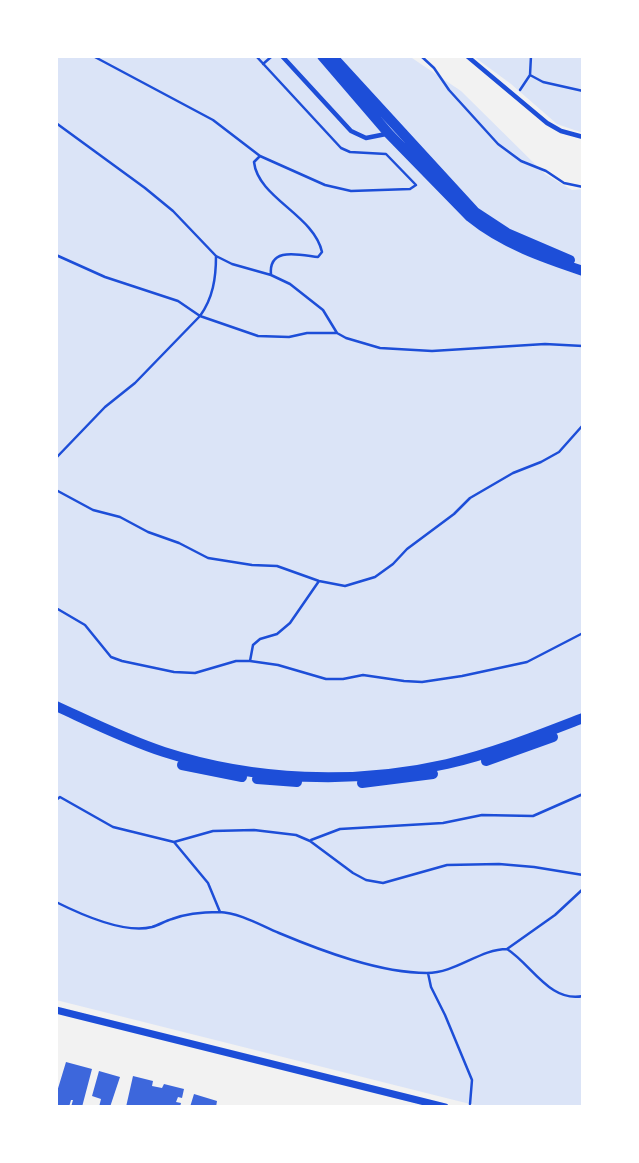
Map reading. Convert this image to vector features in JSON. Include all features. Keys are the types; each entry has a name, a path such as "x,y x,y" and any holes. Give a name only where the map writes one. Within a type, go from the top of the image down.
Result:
{"street":[{"path":"322,56 389,134 485,229 525,249 583,271"},
{"path":"332,56 475,212 507,233 583,264"},
{"path":"56,706 136,742 181,757 264,773 318,776 391,774 450,764 583,718"},
{"path":"56,714 141,752 184,765 260,780 326,783 386,781 454,769 507,754 583,724"},
{"path":"56,1010 445,1107"}],"lane":[{"path":"282,56 356,135 375,138 389,134"},
{"path":"467,56 556,128 583,137"}],"path":[{"path":"93,56 213,120 260,156 325,185 351,191 410,189 416,185"},
{"path":"421,56 498,144 521,161 546,171 564,183 583,187"},
{"path":"516,96 530,75 531,56"},
{"path":"263,65 271,57"},
{"path":"530,75 543,82 583,91"},
{"path":"56,123 173,211 216,256 232,264 271,275 308,297 323,310 337,333"},
{"path":"386,155 388,149"},
{"path":"260,156 254,162 254,169 265,184 310,229 322,253 318,257 284,253 272,264 271,275"},
{"path":"56,255 93,272 177,302 200,316 258,336 289,337 307,333 337,333 380,348 432,351 545,344 583,346"},
{"path":"56,458 200,316 212,291 216,256"},
{"path":"56,490 93,510 120,517 208,558 277,566 319,581 345,586 375,577 470,498 513,473 559,452 583,425"},
{"path":"250,660 253,645 260,639 277,634 290,623 319,581"},
{"path":"56,608 85,625 111,657 174,672 195,673 236,661 250,660 326,679 343,679 363,674 422,682 527,662 583,633"},
{"path":"310,841 340,829 443,823 482,815 533,816 583,794"},
{"path":"57,797 113,827 174,842 213,831 254,830 296,835 310,841 353,873 366,880 383,883 447,865 499,864 583,875"},
{"path":"174,842 208,883 220,912"},
{"path":"56,902 102,921 125,927 150,928 174,918 220,912 253,920 277,933 334,954 379,966 428,973 466,964 490,951 507,949 555,915 583,889"},
{"path":"507,949 555,991 571,998 583,996"},
{"path":"428,973 430,987 445,1015 472,1080 470,1104"}],"shaded area":[{"path":"56,56 409,56 461,91 545,174 572,190 583,189 583,1107 486,1107 470,1104 56,1000"},
{"path":"473,56 583,56 583,133 557,124 511,84"}],"building":[{"path":"66,1062 92,1069 82,1107 71,1107 71,1100 69,1107 56,1107 56,1095"},
{"path":"99,1071 120,1077 110,1107 99,1107 101,1099 92,1096"},
{"path":"133,1076 153,1081 152,1086 162,1088 164,1084 184,1089 182,1098 178,1097 176,1102 181,1103 180,1107 126,1107"},
{"path":"194,1094 217,1101 216,1107 190,1107"}]}
